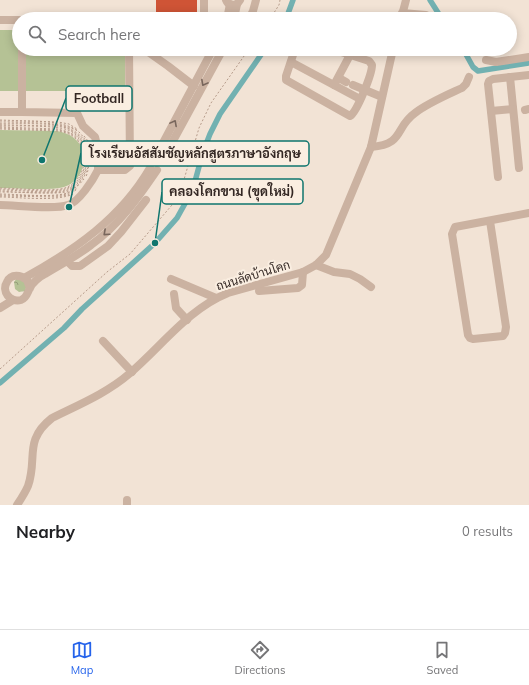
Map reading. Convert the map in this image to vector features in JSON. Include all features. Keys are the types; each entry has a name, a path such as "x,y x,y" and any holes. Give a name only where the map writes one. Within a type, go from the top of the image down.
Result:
{"street":[{"path":"204,0 204,12"},
{"path":"252,12 256,0"},
{"path":"403,12 406,0"},
{"path":"229,12 231,2"},
{"path":"231,2 233,12"},
{"path":"0,20 12,20"},
{"path":"22,56 22,112"},
{"path":"129,215 144,163 130,56"},
{"path":"154,56 194,86"},
{"path":"94,151 126,149 144,163 161,168 162,161 210,63 212,56"},
{"path":"24,278 66,253 98,230 126,203 144,163 164,143 194,86 216,56"},
{"path":"293,56 286,80 347,115 352,115 354,113 372,69 371,63 350,56 343,83"},
{"name":"ถนนลัดบ้านโคก","path":"17,505 28,486 34,442 43,425 52,418 115,384 132,372 187,320 216,298 228,293 303,272 316,265 326,255 371,147 392,56"},
{"path":"486,60 496,62 529,57"},
{"path":"291,62 382,97"},
{"path":"498,177 488,84 492,79 529,75"},
{"path":"371,147 382,146 389,143 396,138 408,119 415,113 462,88 466,84 469,77"},
{"path":"510,77 519,168"},
{"path":"343,83 360,99"},
{"path":"491,111 513,109"},
{"path":"0,112 77,113 83,126 95,136 94,171 92,182 69,205 53,207 0,205"},
{"path":"94,171 125,170 144,163"},
{"path":"0,308 13,300 24,298 29,292 30,288 41,276 67,261 101,237 146,200"},
{"path":"490,221 506,327 503,336 473,339 468,335 452,234 453,230 455,227 529,213"},
{"path":"316,265 334,272 350,274 371,287"},
{"path":"259,291 298,288 302,285 303,272"},
{"path":"13,300 6,294 6,283 9,279 14,276 24,278 29,284 30,288"},
{"path":"171,278 216,298"},
{"path":"0,300 6,294"},
{"path":"174,294 176,308 187,320"},
{"path":"103,341 132,372"}],"path":[{"path":"274,12 280,0"},
{"path":"0,125 58,123 68,125 79,131 94,151"},
{"path":"0,125 57,124 68,126 79,132 87,142 91,153 91,166 86,179 78,188 67,194 56,196 0,193"},
{"path":"0,125 67,129 84,143 88,154 88,165 83,177 76,185 66,191 0,193"},
{"path":"0,125 66,132 74,137 81,145 85,165 81,175 74,183 65,188 0,193"},
{"path":"0,193 56,197 68,195 79,189 94,171"},
{"path":"0,193 56,198 68,196 80,190"}],"green space":[{"path":"0,30 12,30 12,56 19,56 20,91 0,91"},
{"path":"25,56 125,56 125,91 25,91"},
{"path":"0,130 57,131 70,135 83,150 83,165 77,179 71,184 58,188 0,188"},
{"path":"17,278 28,282 25,291 19,292 15,289 14,282"}],"building":[{"path":"156,0 197,0 197,12 156,12"}],"waterway":[{"path":"289,12 293,0"},
{"path":"430,0 438,12"},
{"path":"0,383 64,328 82,309 155,243 177,218 194,185 203,152 220,114 260,56"},
{"path":"467,56 473,67 478,71 529,63"}],"place":[{"name":"Football","path":"42,160"},
{"name":"โรงเรียนอัสสัมชัญหลักสูตรภาษาอังกฤษ","path":"69,207"},
{"name":"คลองโคกขาม (ขุดใหม่)","path":"155,243"}]}
